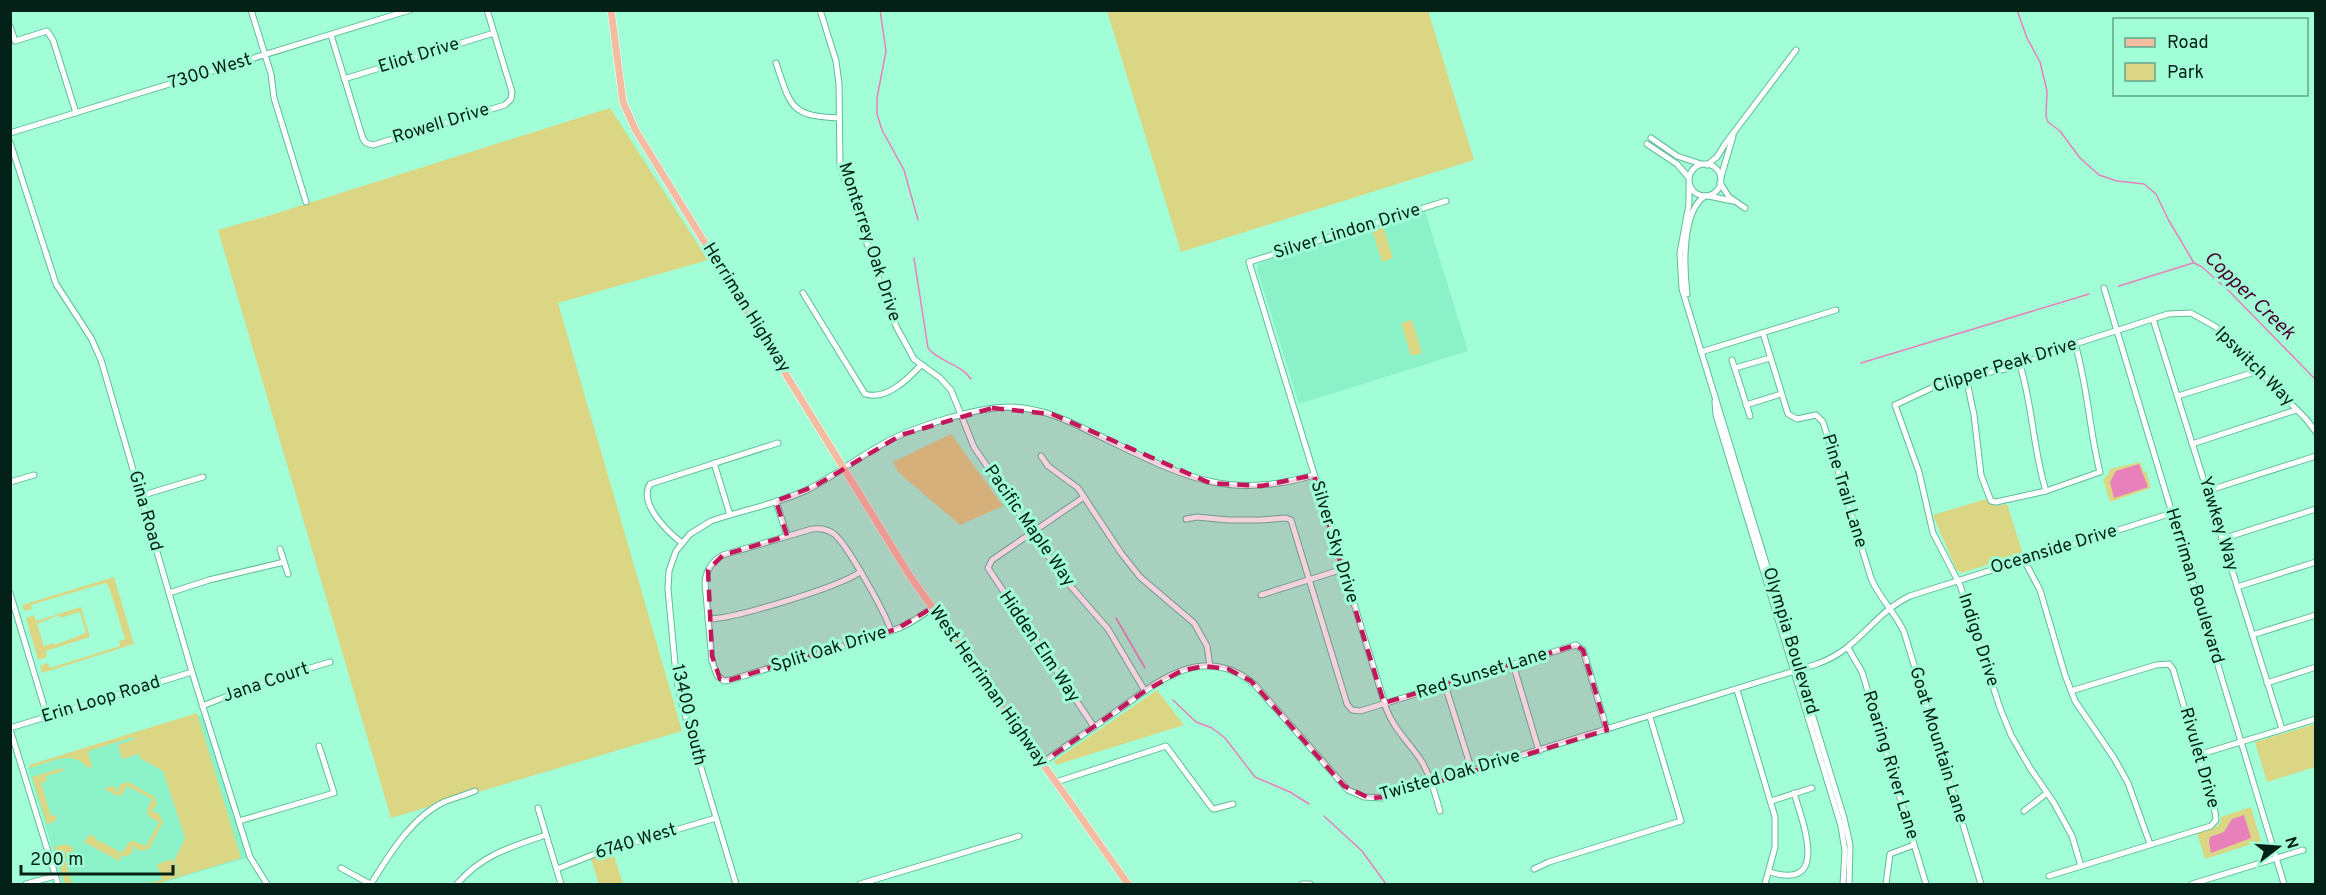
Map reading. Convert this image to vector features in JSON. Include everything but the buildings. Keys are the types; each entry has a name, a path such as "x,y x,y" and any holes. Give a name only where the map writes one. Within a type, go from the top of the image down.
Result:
{"main road":[{"name":"Herriman Highway","path":"611,10 623,102 630,122 921,592"},
{"name":"West Herriman Highway","path":"921,592 1056,782"},
{"path":"1056,782 1128,885"}],"street":[{"path":"251,10 272,78 275,102 306,202"},
{"name":"7300 West","path":"10,133 410,10"},
{"path":"487,10 494,33"},
{"name":"Monterrey Oak Drive","path":"820,10 836,61 839,84 840,159 844,182 877,272 883,296 908,350 921,365 949,387 960,416"},
{"path":"10,26 15,41 47,31 53,40 76,113"},
{"name":"Eliot Drive","path":"345,80 494,33"},
{"name":"Rowell Drive","path":"345,80 363,139 373,145 505,105 511,99 512,92 494,33"},
{"path":"331,35 345,80"},
{"path":"1745,208 1733,201 1695,194 1689,185 1689,178 1694,169 1716,159 1796,50"},
{"path":"776,63 789,100 798,111 814,117 839,118"},
{"path":"1706,196 1716,192 1722,165 1733,136"},
{"path":"1651,138 1677,156 1716,169 1720,181 1733,201"},
{"name":"Gina Road","path":"10,142 57,284 91,338 101,360 238,821 250,857 267,885"},
{"path":"1647,144 1677,164 1689,178"},
{"name":"Olympia Boulevard","path":"1689,185 1689,204 1682,237 1680,263 1682,289 1797,671 1843,836 1845,859 1843,885"},
{"name":"Olympia Boulevard","path":"1690,314 1686,285 1686,242 1694,208 1706,196"},
{"name":"Silver Lindon Drive","path":"1249,262 1446,201"},
{"name":"Silver Sky Drive","path":"1249,262 1384,703 1397,731 1419,757 1432,784 1440,811"},
{"name":"Herriman Boulevard","path":"2104,288 2284,885"},
{"path":"803,293 865,394 871,396 897,387 909,379 921,365"},
{"path":"1701,352 1836,310"},
{"name":"Ipswitch Way","path":"2116,332 2178,313 2200,316 2216,327 2316,432"},
{"name":"Yawkey Way","path":"2153,319 2282,729"},
{"name":"Clipper Peak Drive","path":"1895,405 1940,384 2020,365 2075,344 2116,332"},
{"name":"Pine Trail Lane","path":"1763,333 1781,394 1791,417 1797,419 1814,415 1822,419 1871,578 1879,595 1890,608"},
{"path":"1966,377 1974,415 1981,475 1991,501 2046,492 2100,472 2083,371 2075,344"},
{"path":"1735,368 1770,358"},
{"path":"1732,360 1749,416"},
{"path":"2020,365 2030,405 2036,458 2046,492"},
{"path":"2178,396 2258,371"},
{"path":"1746,405 1781,394"},
{"name":"Indigo Drive","path":"1895,405 1919,472 1928,517 1958,580 2000,708 2011,735 2072,836 2081,866"},
{"path":"778,443 654,482 648,486 647,493 654,515 663,527 682,543 702,525 809,489 901,435 960,416 1008,407 1045,412 1183,475 1220,484 1261,486 1286,483 1314,475"},
{"path":"2193,444 2296,410"},
{"name":"Pacific Maple Way","path":"960,416 974,447 1061,575 1108,629 1145,691"},
{"path":"1041,456 1048,466 1074,484 1134,569 1198,628 1207,646 1210,666"},
{"path":"2207,491 2316,456"},
{"path":"714,463 730,515"},
{"path":"10,482 33,475"},
{"path":"140,496 203,477"},
{"path":"1032,532 1084,497"},
{"path":"776,501 787,536"},
{"path":"2222,539 2316,509"},
{"name":"Oceanside Drive","path":"1784,675 1831,659 1848,648 1890,608 1910,596 2172,513"},
{"name":"Red Sunset Lane","path":"1186,519 1197,517 1228,520 1289,519 1348,706 1357,711 1574,646 1583,650 1607,730"},
{"path":"860,572 841,583 728,617 708,619 705,579 713,563 723,555 812,529 830,531 840,541 860,572 885,615 891,631"},
{"name":"Hidden Elm Way","path":"1032,532 992,560 988,566 989,572 1094,727"},
{"name":"13400 South","path":"682,543 672,561 668,583 676,675 688,726 736,885"},
{"path":"280,549 288,574"},
{"path":"2024,560 2040,590 2071,691 2082,714 2114,758 2128,783 2150,844"},
{"path":"169,593 209,580 284,562"},
{"path":"2237,587 2316,562"},
{"path":"1261,595 1343,569"},
{"path":"10,593 47,716"},
{"name":"Split Oak Drive","path":"708,619 713,666 717,675 727,681 891,631 910,623 932,608"},
{"name":"Goat Mountain Lane","path":"1890,608 1904,632 1981,885"},
{"path":"2252,635 2316,615"},
{"name":"Roaring River Lane","path":"1848,648 1860,668 1926,885"},
{"name":"Jana Court","path":"202,706 259,684 330,662"},
{"path":"1513,664 1539,751"},
{"name":"Rivulet Drive","path":"2049,876 2211,826 2216,820 2173,669 2169,664 2156,665 2071,691"},
{"name":"Twisted Oak Drive","path":"1042,763 1145,691 1181,671 1210,666 1228,669 1251,681 1340,782 1353,793 1369,798 1383,798 1432,784 1784,675"},
{"path":"2267,683 2316,668"},
{"name":"Olympia Boulevard","path":"1797,671 1847,827 1850,855 1849,885"},
{"name":"Erin Loop Road","path":"10,728 192,672"},
{"path":"1445,685 1472,771"},
{"path":"1737,690 1771,801 1776,838 1770,872 1765,885"},
{"path":"1534,869 1549,862 1681,821 1650,717"},
{"path":"2198,755 2316,719"},
{"path":"10,728 58,885"},
{"path":"238,821 334,793 319,746"},
{"path":"1056,782 1166,746 1212,808 1233,804"},
{"path":"1771,801 1812,788"},
{"path":"341,868 370,885 391,851 426,813 443,802 475,791"},
{"path":"2024,811 2047,793"},
{"path":"1770,872 1790,876 1804,869 1808,864 1806,834 1794,794"},
{"path":"538,808 561,885"},
{"name":"6740 West","path":"557,869 596,854 716,818"},
{"path":"457,885 470,869 500,850 546,835"},
{"path":"860,885 1018,836"},
{"path":"1886,885 1888,855 1914,844"},
{"path":"2192,885 2303,850"},
{"path":"26,885 55,876"},
{"path":"1302,885 1310,885"}],"highlighted area":[{"path":"992,408 1052,414 1210,483 1261,486 1314,475 1384,703 1576,645 1583,650 1607,730 1388,797 1369,798 1344,786 1251,681 1228,669 1204,666 1181,671 1145,691 1042,763 932,608 897,629 730,680 720,679 712,656 708,570 723,555 787,536 776,501 815,486 901,435"}],"shaded area":[{"path":"1425,211 1468,351 1299,404 1257,269 1258,265"},
{"path":"2139,464 2148,487 2114,498 2110,482 2116,471"},
{"path":"205,714 250,857 158,884 63,884 28,768"},
{"path":"2244,815 2251,838 2211,853 2210,837 2224,832 2232,819"}],"green space":[{"path":"1107,11 1428,11 1474,160 1181,252"},
{"path":"610,108 708,260 558,303 682,731 391,818 218,230"},
{"path":"1383,226 1393,258 1382,262 1372,230"},
{"path":"1412,320 1422,353 1411,356 1401,323"},
{"path":"951,434 1003,506 960,525 898,472 893,462"},
{"path":"2140,462 2144,472 2146,471 2151,488 2110,502 2103,479 2108,475 2110,469"},
{"path":"1986,499 1994,506 2007,504 2023,554 1961,573 1956,569 1933,515"},
{"path":"114,577 134,644 42,673 40,666 48,663 50,668 120,646 119,641 125,639 109,587 105,583 31,605 32,609 24,611 22,605"},
{"path":"81,607 90,637 46,651 47,657 38,660 26,618 34,615 36,621","holes":["80,612 86,633 55,645 54,643 44,646 37,624 59,615 60,618"]},
{"path":"1157,690 1184,725 1056,765 1054,761"},
{"path":"197,713 241,858 156,884 145,884 162,880 157,864 174,859 178,874 163,879 179,874 175,859 185,838 163,771 140,758 139,754 122,759 118,745 135,739 134,737 88,751 92,767 88,768 82,762 68,758 53,760 30,768 29,765"},
{"path":"2315,724 2315,767 2267,782 2255,742"},
{"path":"62,768 63,771 46,776 47,781 41,783 51,816 56,815 57,818 54,822 47,824 32,777"},
{"path":"128,782 155,797 157,805 151,812 159,814 163,822 149,849 140,851 132,845 131,854 122,857 113,853 121,858 119,861 84,842 90,834 97,839 95,845 98,840 122,853 129,842 134,841 146,846 159,822 148,816 147,810 152,799 127,786 122,795 117,796 104,789 112,786 117,793 121,784"},
{"path":"2251,807 2261,841 2205,859 2197,833 2215,828 2221,822 2221,817"},
{"path":"66,844 74,848 71,853 67,851 65,855 68,857 65,858 72,884 65,884 54,847"},
{"path":"613,852 623,884 599,884 591,859"}],"waterway":[{"path":"880,10 886,51 877,98 877,114 882,130 904,170 918,220"},
{"name":"Copper Creek","path":"2017,10 2027,38 2040,62 2047,91 2046,117 2048,122 2060,131 2080,158 2099,175 2117,181 2144,184 2156,194 2194,263 2202,267 2229,291 2316,380"},
{"path":"914,258 928,348 938,357 962,370 971,379"},
{"path":"2119,286 2193,263"},
{"path":"1861,363 2089,294"},
{"path":"1116,618 1145,668"},
{"path":"1173,700 1196,722 1212,728 1225,738 1255,777 1290,792 1309,804"},
{"path":"1324,816 1362,851 1386,884"}]}
